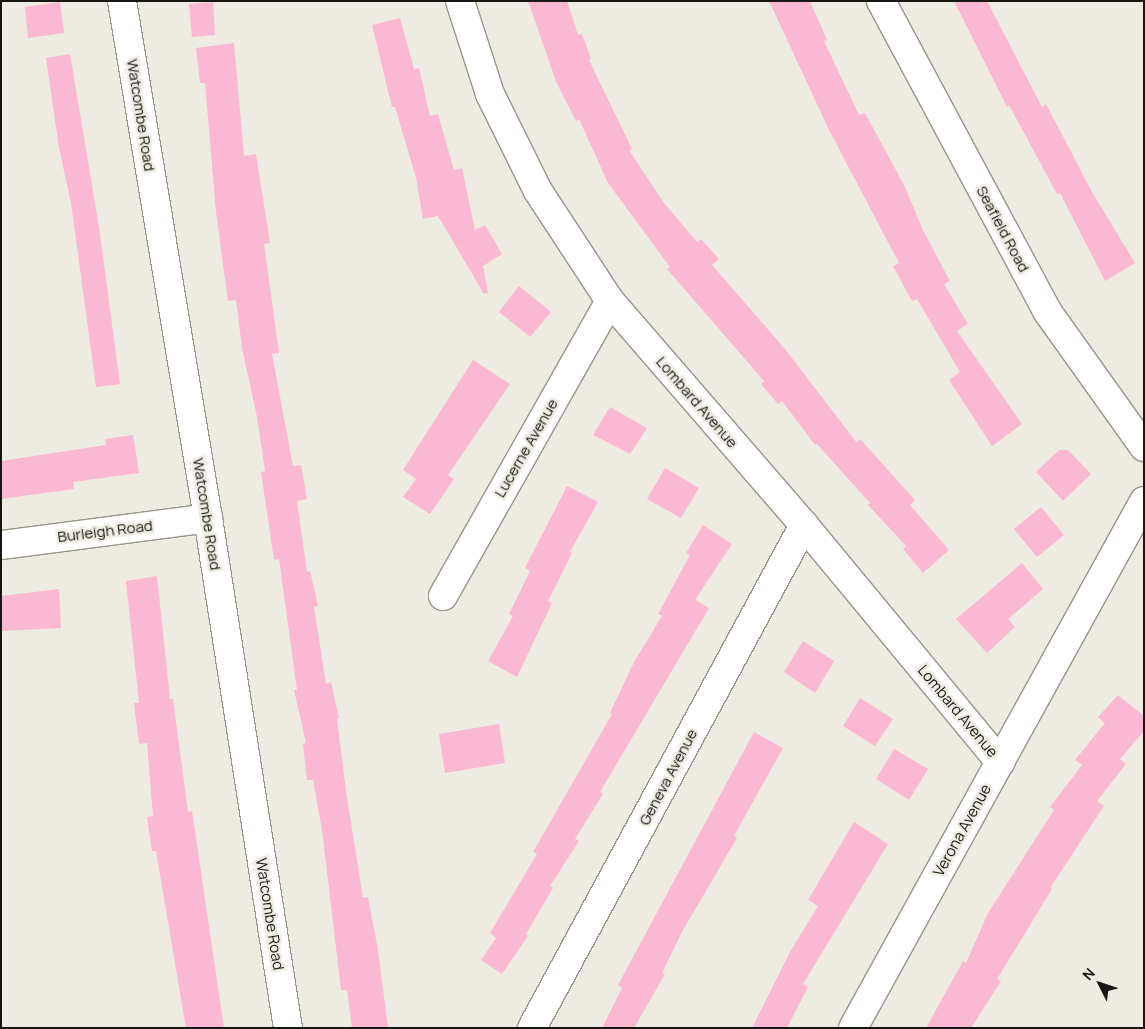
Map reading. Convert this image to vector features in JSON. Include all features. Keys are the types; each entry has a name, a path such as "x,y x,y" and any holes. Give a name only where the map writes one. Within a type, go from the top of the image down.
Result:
{"street":[{"name":"Watcombe Road","path":"122,1 208,518 288,1028"},
{"name":"Lombard Avenue","path":"460,1 490,94 538,192 610,301 804,525 1000,762"},
{"name":"Seafield Road","path":"880,1 1047,310 1144,447"},
{"name":"Lucerne Avenue","path":"443,596 610,301"},
{"name":"Verona Avenue","path":"853,1028 1144,502"},
{"name":"Burleigh Road","path":"1,545 208,518"},
{"name":"Geneva Avenue","path":"532,1028 804,525"}],"building":[{"path":"528,1 567,1 578,35 582,34 591,59 589,60 632,149 629,150 664,203 697,242 701,239 719,259 712,265 785,349 857,443 860,439 915,500 910,505 949,550 923,573 903,549 906,546 868,505 870,503 817,444 815,445 782,401 778,404 761,384 764,381 667,269 670,267 608,183 579,119 576,121 557,84"},
{"path":"769,1 810,1 827,40 824,41 859,115 865,113 904,185 923,230 950,281 944,284 968,324 957,331 1022,424 992,446 949,380 960,372 917,299 912,301 893,266 899,263 829,130"},
{"path":"954,1 987,1 1042,107 1046,104 1092,192 1135,263 1105,281 1060,193 1057,194 1009,105 1007,107"},
{"path":"60,2 64,33 28,38 25,7"},
{"path":"213,2 215,35 192,37 189,4"},
{"path":"400,18 414,69 419,68 430,116 438,114 454,170 462,168 475,230 485,225 502,254 483,266 488,293 484,294 438,216 423,219 416,178 395,107 392,107 372,25"},
{"path":"234,43 244,156 256,154 270,243 264,244 279,353 272,354 293,466 301,465 307,499 297,501 307,572 310,571 318,606 314,607 326,684 331,682 339,718 337,719 346,791 363,898 368,897 378,950 388,1028 352,1028 347,990 341,990 322,830 313,780 307,780 303,744 306,743 294,690 297,690 279,559 274,560 261,472 265,471 257,417 242,348 236,300 228,301 216,212 205,83 200,83 196,48"},
{"path":"70,54 99,227 120,384 96,387 71,203 59,148 46,58"},
{"path":"519,286 551,312 530,337 499,312"},
{"path":"473,360 510,384 448,475 454,479 430,514 403,497 416,479 403,470"},
{"path":"610,407 647,428 630,454 593,435"},
{"path":"133,435 139,473 73,482 74,489 1,499 1,461 106,445 105,439"},
{"path":"1059,450 1068,450 1091,474 1063,501 1036,472"},
{"path":"665,468 699,488 681,518 647,499"},
{"path":"567,486 598,502 570,552 572,553 548,601 552,603 517,677 488,661 513,616 509,614 530,571 525,568"},
{"path":"1041,507 1064,535 1037,557 1014,529"},
{"path":"703,525 732,544 695,600 709,608 600,792 603,794 575,839 579,841 550,886 553,888 526,934 528,936 502,974 481,960 496,938 490,933 537,854 533,852 612,714 610,713 634,662 662,616 658,614 690,555 686,553"},
{"path":"1022,563 1043,589 1008,619 1015,627 987,653 956,619"},
{"path":"157,576 170,699 173,699 188,812 192,811 224,1028 186,1028 156,851 152,851 147,817 153,816 147,743 139,744 134,703 139,703 126,581"},
{"path":"59,589 61,628 1,631 1,596"},
{"path":"803,641 834,661 815,693 784,672"},
{"path":"1118,695 1144,716 1144,731 1120,759 1126,764 1097,801 1104,806 1050,888 1052,889 997,979 1001,981 971,1028 926,1028 963,961 966,963 988,913 1054,810 1050,807 1082,765 1075,760 1105,723 1098,717"},
{"path":"860,698 893,719 875,746 843,726"},
{"path":"499,724 505,763 445,773 439,734"},
{"path":"754,732 783,748 734,836 737,838 683,930 662,973 665,974 634,1028 602,1028 622,988 618,985"},
{"path":"894,749 928,769 909,800 876,779"},
{"path":"854,822 888,844 803,984 808,987 787,1028 752,1028 790,952 818,906 808,900"}]}
